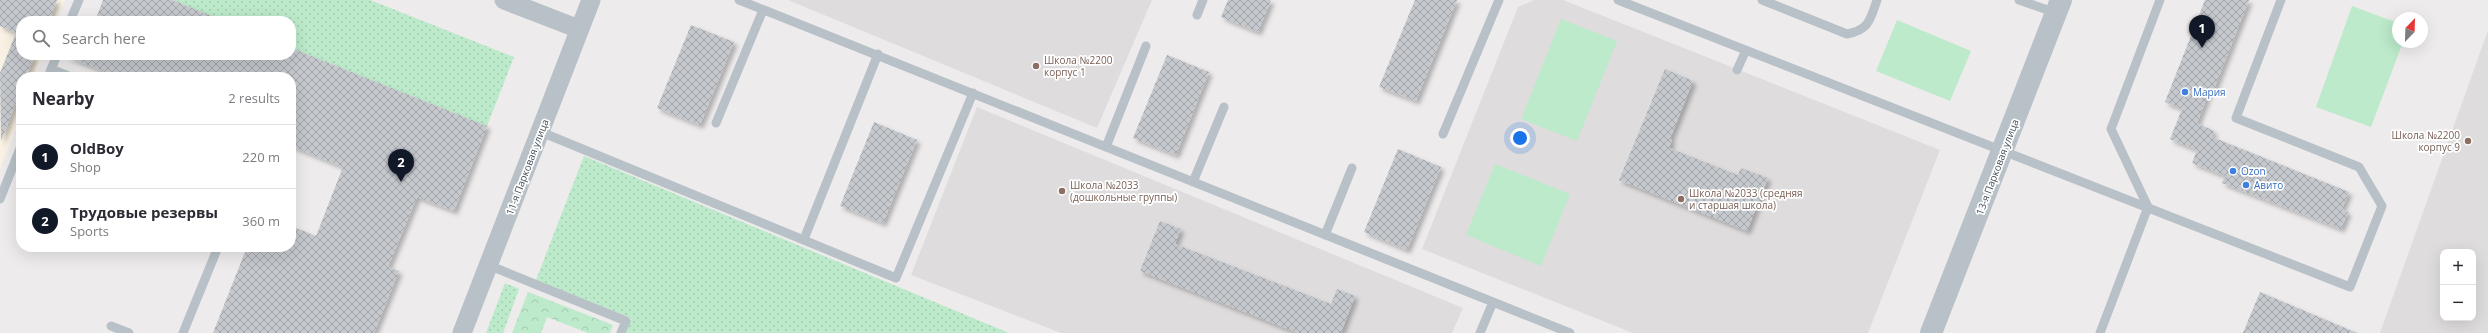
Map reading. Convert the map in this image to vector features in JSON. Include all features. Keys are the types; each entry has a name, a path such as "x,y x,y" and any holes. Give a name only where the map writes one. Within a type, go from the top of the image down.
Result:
{"street":[{"name":"11-я Парковая улица","path":"462,333 591,0"},
{"path":"515,2 579,29"},
{"name":"13-я Парковая улица","path":"1931,333 2003,152 2058,7"}],"lane":[{"path":"72,16 78,0"},
{"path":"739,0 878,54 1570,333"},
{"path":"1197,15 1203,0"},
{"path":"1443,134 1499,0"},
{"path":"1618,0 2350,287 2382,206 2359,167 2236,118 2281,0"},
{"path":"1762,0 1847,34 1860,31 1868,24 1877,0"},
{"path":"2019,0 2058,7"},
{"path":"2100,333 2148,207 2111,129 2160,0"},
{"path":"716,122 763,10"},
{"path":"1106,147 1146,46"},
{"path":"1738,70 1746,50"},
{"path":"804,239 878,54"},
{"path":"50,72 55,60"},
{"path":"541,132 896,278 973,93"},
{"path":"1193,182 1224,107"},
{"path":"0,199 16,159"},
{"path":"1325,235 1352,168"},
{"path":"184,333 216,252"},
{"path":"488,264 626,321 621,333"},
{"path":"1480,333 1493,302"},
{"path":"111,326 129,333"}],"shaded area":[{"path":"0,0 65,0 59,16 16,16 16,60 42,60 37,72 16,72 16,128 0,169"},
{"name":"Школа №2200 корпус 1","path":"788,0 1152,0 1097,128"},
{"name":"Школа №2033 (средняя и старшая школа)","path":"1534,0 1563,0 1940,150 1868,333 1633,333 1422,249 1518,7"},
{"name":"Школа №2200 корпус 9","path":"2488,30 2488,333 2380,333"},
{"name":"Школа №2033 (дошкольные группы)","path":"977,107 1463,308 1452,333 1061,333 911,275"}],"green space":[{"path":"172,0 370,0 514,57 487,126 296,50 296,16 212,16"},
{"path":"2352,6 2392,21 2392,48 2401,48 2371,127 2316,107"},
{"path":"1561,19 1617,41 1577,141 1521,119"},
{"path":"1897,20 1971,51 1950,101 1876,71"},
{"path":"584,156 1009,333 626,333 631,318 536,280"},
{"path":"1495,164 1570,194 1541,266 1466,235"},
{"path":"505,283 519,289 503,333 486,333"},
{"path":"528,292 613,325 610,333 588,333 547,317 541,333 512,333"}],"building":[{"path":"0,0 57,0 51,16 16,16 16,33 0,26"},
{"path":"103,0 172,0 212,16 97,16"},
{"path":"1228,0 1271,0 1258,32 1221,17"},
{"path":"1415,0 1457,0 1416,101 1379,87"},
{"path":"2205,0 2249,0 2214,89 2211,87 2197,123 2214,131 2212,137 2349,192 2342,209 2348,212 2341,229 2222,183 2225,176 2192,163 2197,150 2170,139 2182,109 2165,102"},
{"path":"691,25 734,42 700,125 657,108"},
{"path":"16,33 16,60 33,60 28,72 16,72 16,103 1,141 0,73"},
{"path":"296,50 487,126 454,211 417,197 388,267 399,271 374,333 213,333 245,252 296,252 296,228 316,236 343,167 296,148 296,72 105,72 75,60 296,60"},
{"path":"1167,55 1209,72 1176,155 1133,138"},
{"path":"1665,69 1693,81 1670,139 1672,140 1669,148 1738,175 1741,168 1768,178 1747,231 1619,180"},
{"path":"874,122 917,140 883,223 840,206"},
{"path":"1398,149 1441,167 1407,250 1364,232"},
{"path":"1160,221 1181,229 1175,244 1331,304 1337,289 1355,296 1341,333 1298,333 1140,271"},
{"path":"2260,292 2357,333 2243,333"}],"place":[{"name":"OldBoy","path":"2202,48"},
{"name":"Школа №2200 корпус 1","path":"1036,66"},
{"name":"Мария","path":"2185,92"},
{"name":"Школа №2200 корпус 9","path":"2468,141"},
{"name":"Ozon","path":"2233,171"},
{"name":"Трудовые резервы","path":"401,182"},
{"name":"Авито","path":"2246,185"},
{"name":"Школа №2033 (дошкольные группы)","path":"1062,191"},
{"name":"Школа №2033 (средняя и старшая школа)","path":"1681,199"}]}
